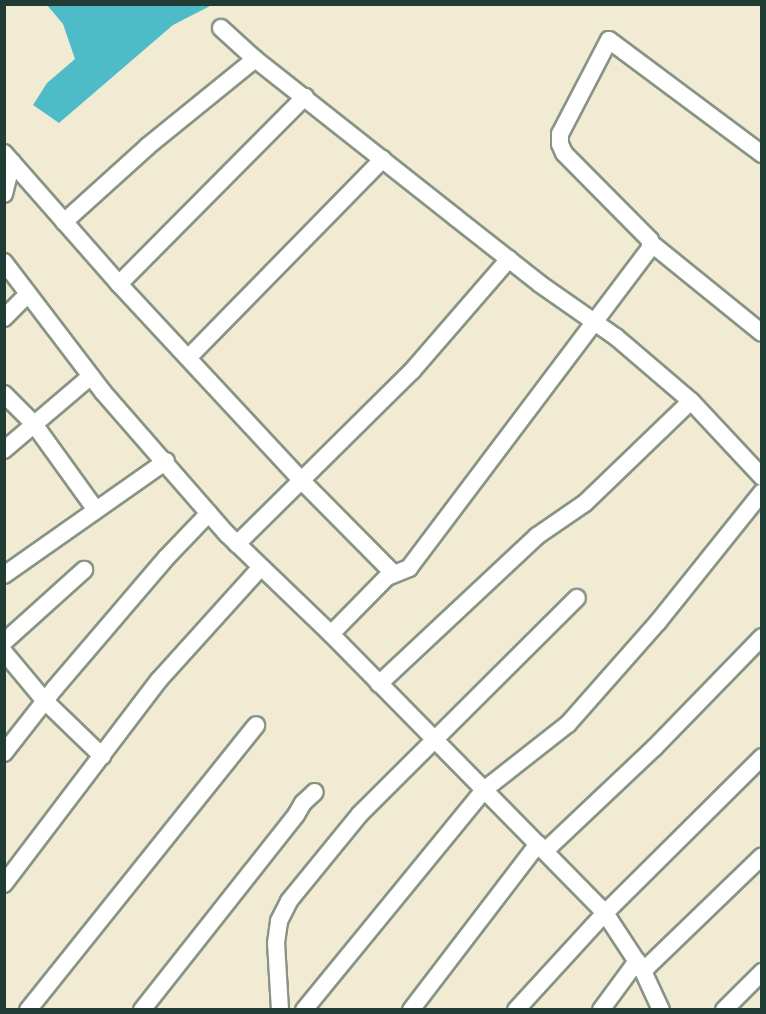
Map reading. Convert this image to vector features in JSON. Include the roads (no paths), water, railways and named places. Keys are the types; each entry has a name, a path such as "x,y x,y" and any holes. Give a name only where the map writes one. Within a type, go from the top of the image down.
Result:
{"street":[{"path":"221,28 255,59 509,259 595,323 691,401 762,477"},
{"path":"762,154 609,40 560,134 560,144 564,153 652,244 762,333"},
{"path":"64,222 148,146 255,59"},
{"path":"119,284 305,97"},
{"path":"8,158 119,284 302,480 393,573"},
{"path":"4,194 8,158"},
{"path":"189,357 383,159"},
{"path":"331,634 393,573 402,573 409,568 595,323 652,244"},
{"path":"237,544 412,371 509,259"},
{"path":"4,262 91,376 237,544 331,634 605,913 640,966 661,1010"},
{"path":"4,318 28,294"},
{"path":"4,450 91,376"},
{"path":"4,394 34,424 96,510"},
{"path":"379,684 537,536 585,503 691,401"},
{"path":"4,574 166,461"},
{"path":"304,1010 485,789 568,724 658,622 762,492"},
{"path":"4,753 44,700 166,558 209,513"},
{"path":"4,884 159,680 261,567"},
{"path":"4,642 84,570"},
{"path":"280,1010 276,944 283,911 360,814 577,598"},
{"path":"411,1010 542,848 655,747 762,637"},
{"path":"4,652 44,700 102,756"},
{"path":"28,1010 256,725"},
{"path":"516,1010 605,913 762,757"},
{"path":"142,1010 296,815 303,803 315,792"},
{"path":"602,1010 640,966 762,856"},
{"path":"724,1010 762,972"}],"water":[{"path":"47,5 212,5 173,25 59,123 33,105 47,83 75,59 63,24"}]}
